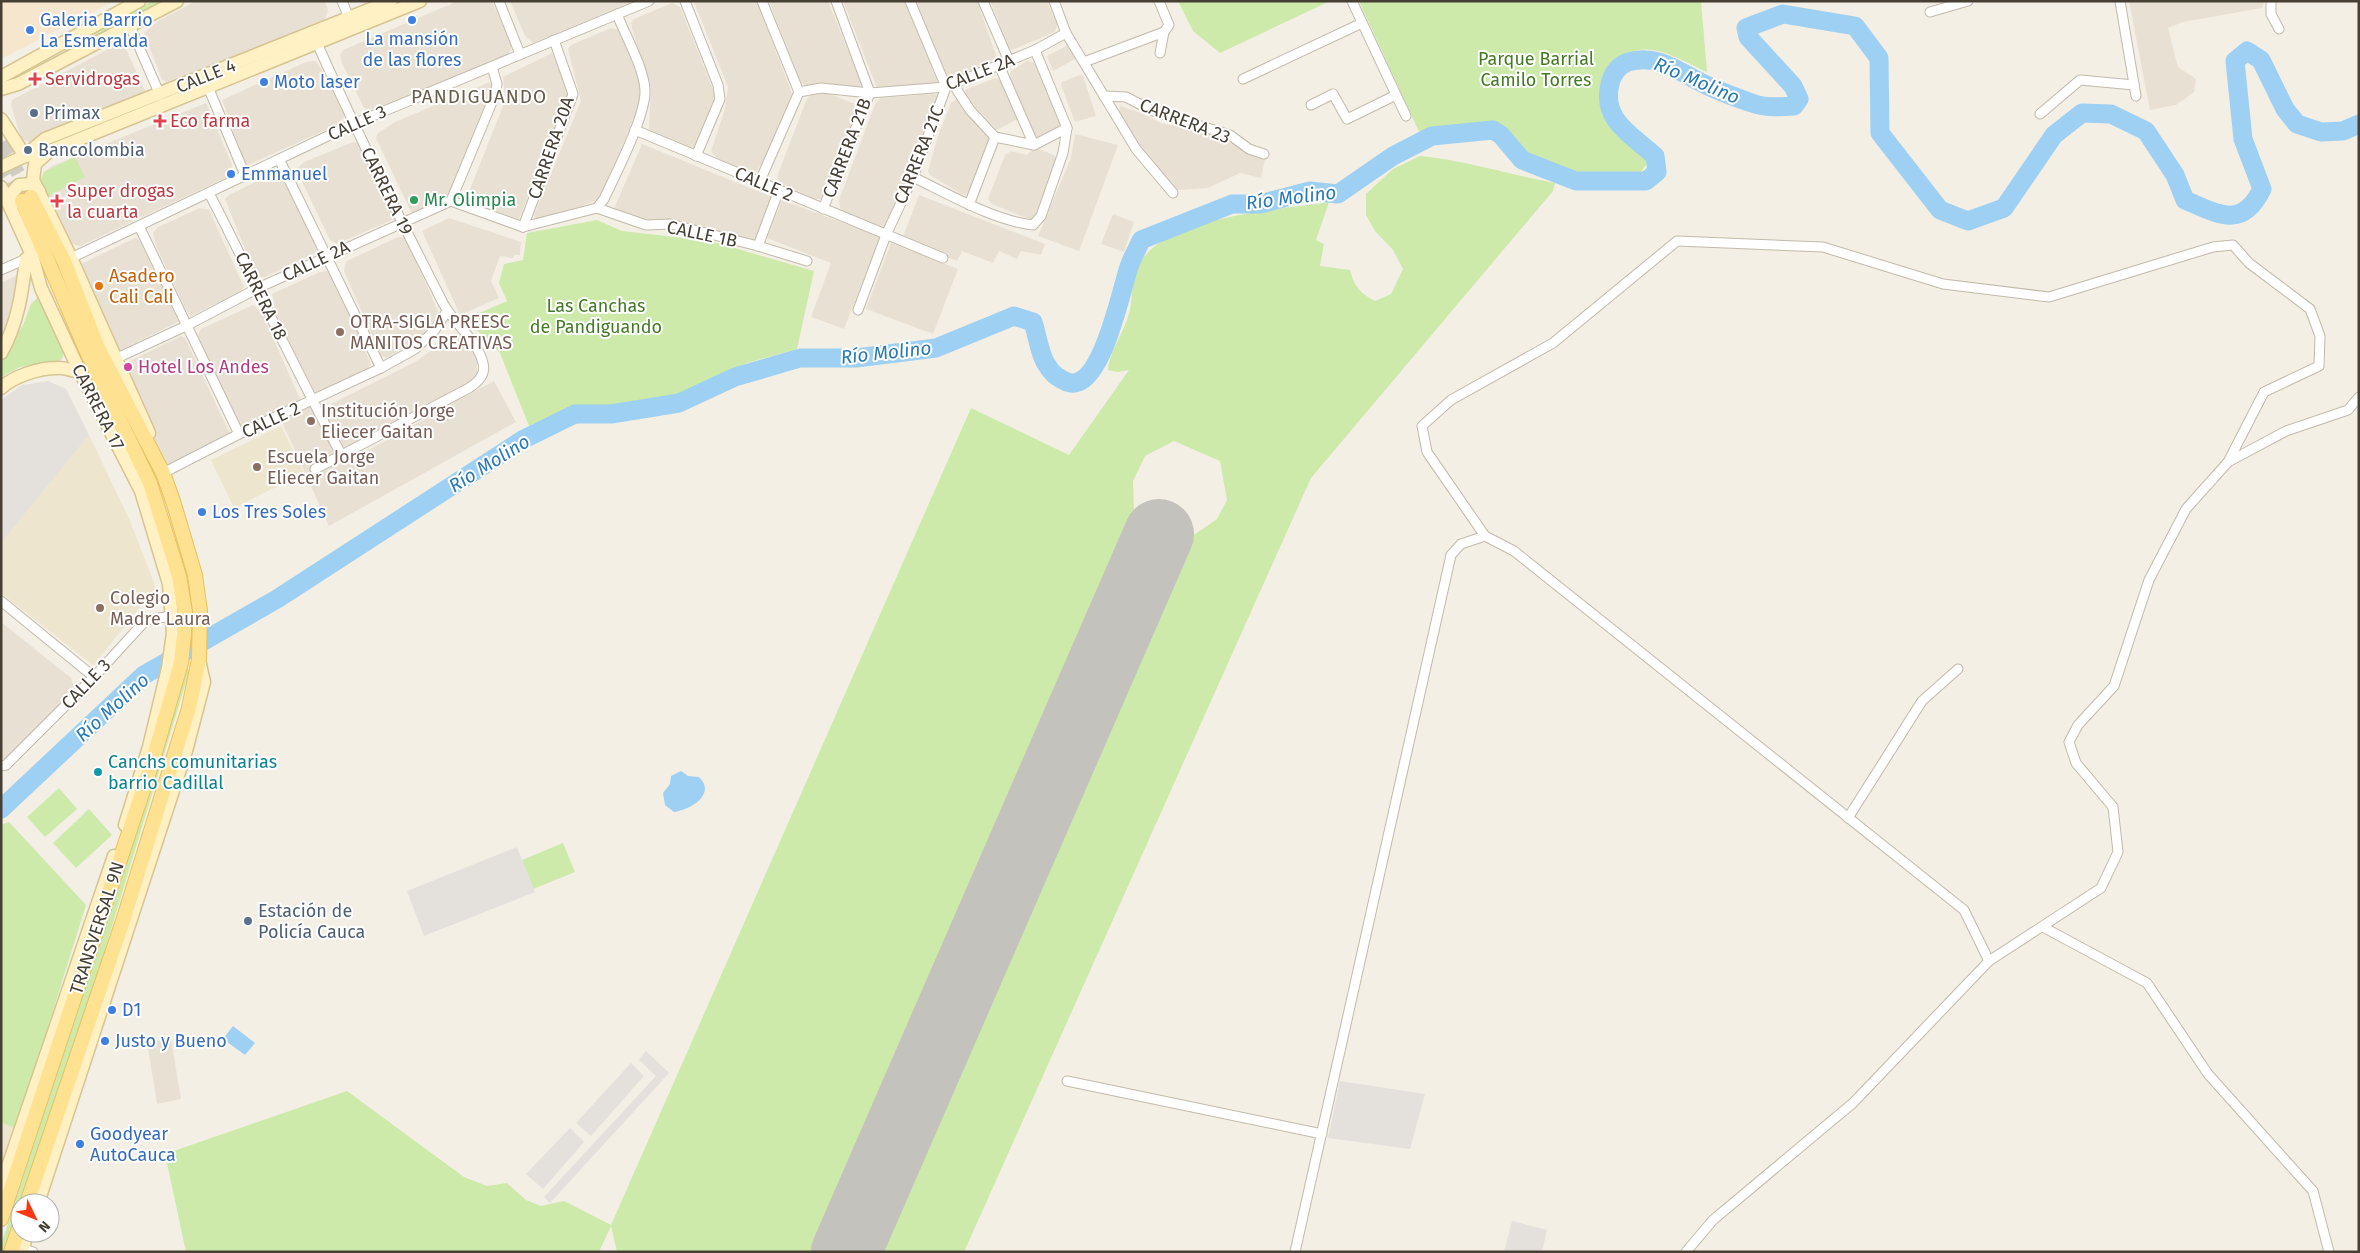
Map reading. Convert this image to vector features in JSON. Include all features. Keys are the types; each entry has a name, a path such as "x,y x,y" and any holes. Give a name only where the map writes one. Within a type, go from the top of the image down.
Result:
{"main road":[{"path":"1,77 124,5 138,1"},
{"path":"1,89 18,84 177,1"},
{"name":"CALLE 4","path":"25,156 45,140 391,1"},
{"name":"CALLE 4","path":"1,167 25,156 50,151 420,1"},
{"path":"1,119 25,156"},
{"path":"50,151 38,159 26,199 71,258 164,466 163,473"},
{"name":"CARRERA 17","path":"1,187 26,199 64,261 98,348 163,473 195,575 200,611 200,627"},
{"name":"CARRERA 17","path":"26,199 29,257 41,288 80,372 141,492 169,584 172,616 179,634"},
{"name":"CARRERA 17","path":"26,199 87,352 150,483 179,576 185,612 179,634"},
{"path":"1,353 16,320 22,301 29,257"},
{"path":"1,388 18,377 43,370 57,368 80,372"},
{"name":"TRANSVERSAL 9N","path":"31,1193 124,918 189,708 199,660 200,627"},
{"name":"TRANSVERSAL 9N","path":"1,1219 135,814 174,666 179,634"},
{"path":"41,1193 186,751 204,682 199,660"},
{"name":"TRANSVERSAL 9N","path":"1,1187 123,830 174,666"},
{"path":"123,830 135,814"}],"street":[{"path":"342,1 349,18"},
{"path":"499,1 520,54"},
{"name":"CALLE 3","path":"71,258 353,124 649,1"},
{"path":"684,1 718,85 720,99 696,156"},
{"path":"760,181 799,92 762,1"},
{"name":"CARRERA 21B","path":"823,209 870,93 836,1"},
{"name":"CARRERA 21C","path":"858,310 886,235 913,177 949,86 910,1"},
{"path":"983,1 1009,61"},
{"name":"CARRERA 23","path":"1054,1 1066,33 1136,149 1173,193"},
{"path":"1159,1 1169,25 1164,32 1160,53"},
{"path":"1352,1 1406,116"},
{"path":"1930,12 1968,1"},
{"path":"2120,1 2136,96"},
{"path":"2271,1 2271,14 2279,29"},
{"path":"492,66 496,84 495,95 451,201 523,227 597,208 604,198 635,130 645,92 643,80 617,14"},
{"path":"1243,79 1362,23"},
{"path":"130,26 160,95"},
{"path":"1084,62 1164,32"},
{"name":"CALLE 2A","path":"799,92 821,88 870,93 949,86 1035,50 1066,33"},
{"name":"CARRERA 20A","path":"523,227 573,94 554,40"},
{"name":"CARRERA 19","path":"317,43 353,124 402,223 447,311 476,349 484,370 482,376 469,388 342,456"},
{"path":"913,177 969,205 1023,224 1034,225 1041,216 1063,153 1067,128 1035,50"},
{"path":"998,65 1034,145"},
{"path":"2040,114 2080,80 2134,84"},
{"path":"949,86 995,137 1034,145 1067,128"},
{"path":"208,87 244,175"},
{"path":"1311,105 1333,94 1347,119 1396,95"},
{"name":"CARRERA 23","path":"1104,96 1126,98 1153,112 1230,135 1249,149 1264,154"},
{"name":"CALLE 2","path":"635,130 943,258"},
{"path":"969,205 995,137"},
{"path":"279,159 381,368"},
{"path":"758,246 779,190"},
{"name":"CARRERA 18","path":"209,193 258,288 311,401 342,456"},
{"name":"CALLE 2A","path":"115,358 186,326 258,288 451,201"},
{"name":"CALLE 1B","path":"597,208 646,224 670,224 758,246 808,261"},
{"path":"139,226 238,434"},
{"path":"1686,1252 1713,1220 1853,1103 1989,961 2101,888 2118,852 2113,807 2076,763 2069,742 2078,725 2114,686 2150,580 2186,509 2228,462 2264,392 2318,366 2320,336 2310,309 2249,263 2232,245 2213,247 2049,297 1943,284 1823,247 1677,241 1553,343 1451,400 1422,426 1427,452 1485,536 1514,551 1964,910 1989,961"},
{"path":"1,270 29,257"},
{"name":"CALLE 2","path":"163,473 238,434 381,368 415,348 434,331 447,311"},
{"path":"2228,462 2286,431 2348,410 2359,397"},
{"path":"315,469 342,456"},
{"path":"1295,1252 1452,556 1461,544 1485,536"},
{"path":"1,601 94,677"},
{"name":"CALLE 3","path":"3,764 94,677 146,620 172,616"},
{"path":"1848,818 1922,701 1958,669"},
{"path":"2043,927 2147,983 2208,1074 2313,1191 2329,1252"},
{"path":"1067,1081 1322,1134"}],"shaded area":[{"name":"Galeria Barrio La Esmeralda","path":"1,1 114,1 1,59"},
{"path":"196,1 325,1 328,10 325,19 319,23 167,82 162,80 144,33 158,21"},
{"path":"458,1 492,1 512,45 509,53 375,110 364,108 342,63 340,55 343,50"},
{"path":"510,1 634,1 533,43 525,36"},
{"path":"757,1 792,94 762,164 754,173 744,171 717,158 711,151 725,109 728,87 694,2"},
{"path":"769,1 828,1 861,83 859,89 805,85 800,82"},
{"path":"843,1 906,1 938,83 877,88"},
{"path":"916,1 977,1 997,58 953,80 948,79"},
{"path":"990,1 1047,1 1057,25 1055,32 1012,50 1009,47"},
{"path":"2129,1 2264,1 2262,8 2183,22 2168,28 2178,67 2196,79 2194,92 2176,105 2150,110"},
{"path":"672,3 680,7 717,99 696,147 690,148 653,133 649,129 651,88 631,23 634,19"},
{"path":"611,28 618,30 621,35 640,83 642,92 640,103 603,195 597,200 545,221 536,220 534,215 581,101 568,49 571,45"},
{"path":"118,44 124,45 145,91 140,99 29,142 22,140 11,106 12,100"},
{"path":"1070,44 1075,59 1053,71 1047,56"},
{"path":"554,52 570,95 519,219 514,222 471,206 467,197 503,106 505,97 503,77"},
{"path":"316,61 344,112 344,117 337,125 248,165 244,161 222,100 306,62"},
{"path":"1027,61 1038,63 1064,125 1039,138 1036,137 1009,77 1011,71"},
{"path":"1080,75 1083,76 1096,116 1075,122 1061,85 1062,82"},
{"path":"995,78 1004,80 1019,115 1018,119 997,130 965,96 965,90"},
{"path":"490,82 493,89 450,196 412,214 376,138 377,134 395,122"},
{"path":"830,94 855,104 858,109 824,196 820,199 815,199 781,183 778,179 778,174 806,101 809,96"},
{"path":"934,94 938,97 939,101 887,226 882,227 843,212 840,208 839,200 876,102 881,98"},
{"path":"958,98 992,139 969,194 963,195 930,175 928,171 938,136 951,103"},
{"path":"206,103 232,165 230,176 80,246 71,244 40,181 44,172 52,166"},
{"path":"1120,106 1141,113 1163,124 1194,128 1265,159 1261,178 1240,173 1208,188 1177,190 1157,169 1118,116"},
{"path":"1075,134 1118,145 1079,251 1038,236 1071,158"},
{"path":"353,142 358,143 362,149 393,212 394,219 337,244 330,240 298,173 298,168 304,162"},
{"path":"642,144 777,199 758,246 634,220 613,211"},
{"path":"1035,147 1060,158 1041,209 1031,220 992,204 988,199 1005,155 1011,151 1027,155"},
{"path":"277,174 281,176 318,249 317,252 265,277 260,277 257,275 248,256 225,199 229,195 270,175"},
{"path":"919,195 1045,244 1041,255 1021,251 1017,259 999,251 993,263 962,251 957,261 902,239"},
{"path":"782,200 880,237 844,329 811,317 831,263 767,238"},
{"path":"200,208 209,210 244,287 240,292 191,316 187,312 156,246 153,233 158,227"},
{"path":"1113,214 1134,222 1124,252 1101,244"},
{"path":"449,218 521,242 520,255 514,255 513,258 500,256 491,281 499,298 460,315 422,231"},
{"path":"398,237 405,237 408,242 439,314 417,341 386,358 381,356 344,271 347,261"},
{"path":"135,238 139,240 174,310 178,322 119,351 81,269 81,264"},
{"path":"891,243 958,269 933,334 866,309"},
{"path":"327,271 334,278 371,364 366,370 318,392 313,391 276,314 272,294 320,272"},
{"path":"18,275 12,321 1,340 1,283"},
{"path":"253,305 261,311 300,399 299,404 246,429 237,423 197,337 201,329"},
{"path":"453,335 470,347 477,362 477,376 466,396 494,381 516,422 329,526 282,422 310,405 343,464 454,403 355,452 342,451 323,408 415,362"},
{"path":"181,336 185,338 230,434 168,466 122,373 124,364"},
{"path":"48,381 66,389 89,435 1,543 1,400 22,385"},
{"name":"Escuela Jorge Eliecer Gaitan","path":"281,426 304,473 234,508 211,460"},
{"path":"89,435 130,521 156,588 93,665 1,593 1,543"},
{"path":"1,622 71,678 74,687 13,757 6,760 1,759"},
{"path":"517,847 535,892 424,936 407,891"},
{"path":"171,1039 181,1099 157,1104 147,1042"},
{"path":"646,1051 669,1073 550,1203 544,1197 656,1076 639,1060"},
{"path":"631,1063 644,1076 591,1136 576,1123"},
{"path":"1340,1081 1425,1094 1410,1149 1328,1138"},
{"path":"1,1122 14,1128 1,1166"},
{"path":"570,1128 584,1142 543,1189 526,1174"},
{"path":"1512,1221 1547,1230 1542,1252 1504,1252"}],"green space":[{"path":"152,1 163,1 82,45 80,40"},
{"path":"1178,1 1330,1 1220,53 1193,31"},
{"name":"Parque Barrial Camilo Torres","path":"1359,1 1701,1 1707,72 1656,50 1644,49 1620,58 1608,70 1603,79 1601,95 1603,111 1612,126 1648,162 1641,172 1614,175 1585,174 1557,168 1531,158 1517,147 1497,126 1459,128 1421,136"},
{"path":"1420,156 1454,161 1555,183 1553,191 1311,478 964,1252 878,1252 1191,537 1217,519 1227,500 1220,461 1174,441 1145,456 1133,481 1134,511 811,1252 617,1252 611,1226 599,1252 186,1252 165,1154 347,1091 464,1177 487,1186 507,1183 526,1200 541,1206 564,1201 611,1225 971,408 1069,455 1129,370 1117,372 1108,370 1109,362 1128,317 1137,268 1150,250 1170,237 1195,226 1223,218 1329,202 1316,240 1324,244 1320,266 1350,270 1358,288 1375,301 1391,294 1403,269 1393,250 1375,231 1366,215 1366,194 1393,169"},
{"path":"75,157 85,177 47,197 40,181 44,172"},
{"name":"Las Canchas de Pandiguando","path":"597,220 622,231 710,241 814,271 797,349 747,363 679,395 618,405 572,406 529,426 500,353 466,319 507,301 499,283 504,264 523,260 527,233"},
{"path":"38,297 64,353 62,359 20,367 1,377 1,361 23,325 31,304"},
{"path":"184,669 190,669 99,969 26,1193 18,1193 141,817"},
{"path":"59,788 77,809 45,837 27,817"},
{"path":"89,809 112,835 76,868 53,843"},
{"path":"9,822 86,905 26,1097 14,1128 1,1122 1,825"},
{"path":"563,843 575,872 533,889 522,860"},
{"path":"10,1217 10,1243 7,1252 1,1252 1,1245"}],"water":[{"path":"681,771 688,776 699,777 704,783 705,789 703,795 694,805 674,812 665,805 663,793 670,784 671,776"},
{"path":"233,1026 255,1043 245,1055 223,1039"}],"waterway":[{"name":"Río Molino","path":"1,809 144,675 277,599 524,439 575,414 611,414 679,403 735,377 800,358 856,358 936,348 1014,316 1033,322 1042,356 1053,373 1067,382 1079,381 1090,372 1100,356 1116,314 1130,264 1141,240 1232,204 1260,204 1310,191 1338,194 1393,156 1432,136 1493,130 1501,135 1522,160 1576,181 1646,181 1657,172 1655,156 1620,126 1610,107 1608,97 1610,84 1616,70 1628,62 1650,60 1669,66 1712,88 1757,105 1773,107 1794,106 1799,99 1793,86 1748,37 1746,28 1783,14 1855,26 1879,58 1880,133 1940,210 1968,221 2004,208 2054,135 2082,113 2111,114 2146,131 2175,175 2185,200 2208,210 2228,215 2238,214 2246,210 2254,202 2262,189 2243,139 2235,61 2247,51 2261,60 2285,109 2297,124 2321,132 2343,131 2359,124"}],"runway":[{"path":"846,1252 1159,534"}],"tunnel":[{"path":"1,143 30,194"},
{"path":"1,163 21,199"}],"place":[{"name":"La mansión de las flores","path":"412,20"},
{"name":"Galeria Barrio La Esmeralda","path":"30,30"},
{"name":"Servidrogas","path":"35,79"},
{"name":"Moto laser","path":"264,82"},
{"name":"Primax","path":"34,113"},
{"name":"Eco farma","path":"160,121"},
{"name":"Bancolombia","path":"28,150"},
{"name":"Emmanuel","path":"231,174"},
{"name":"Mr. Olimpia","path":"414,200"},
{"name":"Super drogas la cuarta","path":"57,201"},
{"name":"Asadero Cali Cali","path":"99,286"},
{"name":"OTRA-SIGLA PREESC MANITOS CREATIVAS","path":"340,332"},
{"name":"Hotel Los Andes","path":"128,367"},
{"name":"Institución Jorge Eliecer Gaitan","path":"311,421"},
{"name":"Escuela Jorge Eliecer Gaitan","path":"257,467"},
{"name":"Los Tres Soles","path":"202,512"},
{"name":"Colegio Madre Laura","path":"100,608"},
{"name":"Canchs comunitarias barrio Cadillal","path":"98,772"},
{"name":"Estación de Policía Cauca","path":"248,921"},
{"name":"D1","path":"112,1010"},
{"name":"Justo y Bueno","path":"105,1041"},
{"name":"Goodyear AutoCauca","path":"80,1144"}],"district":[{"name":"PANDIGUANDO","path":"479,96"}]}
